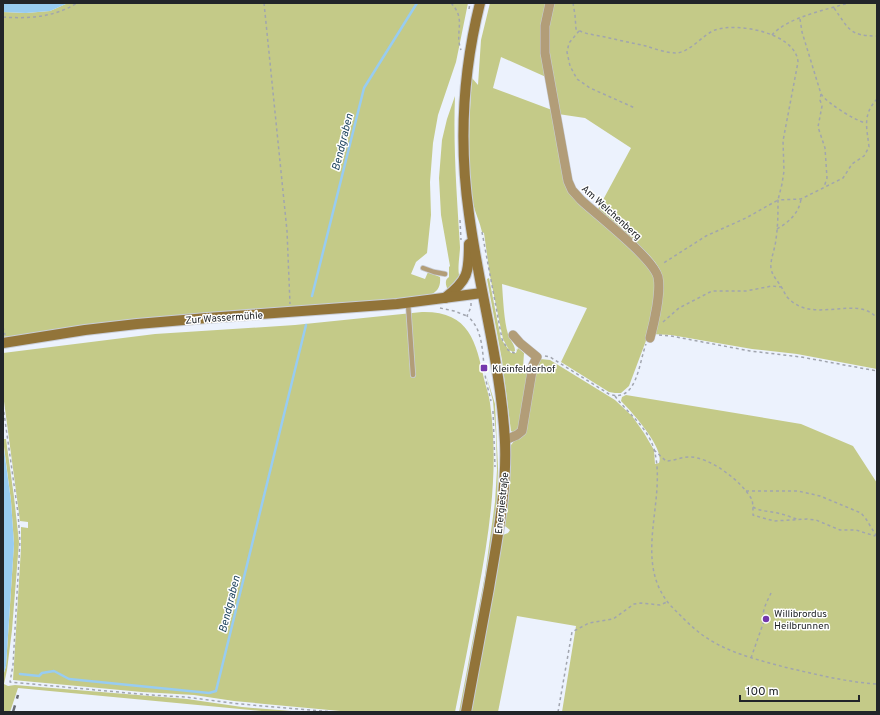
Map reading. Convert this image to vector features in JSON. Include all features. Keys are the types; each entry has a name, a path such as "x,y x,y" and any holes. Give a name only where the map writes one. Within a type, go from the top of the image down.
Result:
{"main road":[{"path":"445,298 459,287 466,275 469,258 464,215 464,72 480,3"},
{"name":"Energiestraße","path":"464,215 482,293 498,378 505,440 504,481 500,525 466,712"},
{"name":"Zur Wassermühle","path":"3,343 85,330 137,324 408,303 482,293"}],"street":[{"name":"Am Welchenberg","path":"550,3 545,26 545,53 566,175 569,184 580,200 643,255 655,269"},
{"path":"650,338 658,290 658,280 655,269"},
{"path":"505,440 517,436 522,431 533,365 537,357 513,335"}],"lane":[{"path":"423,268 445,274"},
{"path":"408,303 413,375"}],"path":[{"path":"3,17 21,18 47,16 77,3"},
{"path":"264,3 287,231 291,312"},
{"path":"451,3 459,14 459,39 462,52 463,44"},
{"path":"468,11 470,3"},
{"path":"573,3 576,28 579,31 677,53 686,50 717,30 744,28 772,35 794,49 798,56 798,62 783,141 784,171 778,200 777,229 771,268 774,277 791,300 809,309 824,311 854,308 871,313 877,318"},
{"path":"772,35 781,27 833,7 848,3"},
{"path":"833,7 850,31 862,35 877,36"},
{"path":"800,19 802,32 821,94 825,100 858,120 866,123"},
{"path":"579,31 569,43 567,52 570,66 577,79 590,88 635,108"},
{"path":"821,94 820,100 822,106 818,127 825,148 827,178 824,187"},
{"path":"655,269 706,236 746,218 778,200 801,198 843,178 854,161 864,156 867,152 869,147 866,123 868,112 877,99"},
{"path":"777,229 789,221 800,206 801,198"},
{"path":"462,246 464,215"},
{"path":"481,230 502,339 508,350 513,353 516,351 520,343"},
{"path":"659,327 668,316 678,308 710,292 718,290 746,291 773,286 782,288"},
{"path":"470,295 471,307 467,316 478,330 485,376 492,402 495,468"},
{"path":"537,357 543,356 550,358 609,394 615,396 623,395 632,387 645,347 650,338 659,335 750,351 811,358 877,372"},
{"path":"615,396 641,425 654,450 666,461 690,457 709,461 730,476 746,491 753,501 753,515 774,521 816,520 840,530 856,530 876,536"},
{"path":"3,406 20,536 13,665 10,682 334,712"},
{"path":"654,450 657,477 652,540 652,566 667,602 700,633 711,641 734,652 751,658 826,677 877,684"},
{"path":"746,491 798,491 820,496 859,512 866,519 876,536"},
{"path":"752,506 760,510 781,514 799,520"},
{"path":"751,658 764,621 763,612 771,593"},
{"path":"558,712 572,632 589,623 613,619 634,604 641,603 660,605 667,602"}],"green space":[{"path":"68,3 468,3 456,62 438,115 433,143 430,182 431,215 427,253 416,262 411,274 425,279 428,272 440,277 440,284 435,292 426,296 409,299 3,337 3,12 26,13 50,11"},
{"path":"490,3 548,3 546,77 501,57 493,88 552,110 565,177 652,269 656,285 647,338 629,386 621,393 609,392 561,362 587,308 502,284 507,329 515,351 513,352 509,350 503,339 490,276 484,233 482,232 473,203 469,156 472,78 478,85 481,40"},
{"path":"553,3 877,3 877,369 797,354 752,349 671,335 652,334 660,305 663,282 659,268 644,250 597,211 631,148 585,118 558,114 547,53 549,20"},
{"path":"455,96 455,153 460,247 458,269 461,280 448,290 446,281 449,277 450,266 441,215 439,178 442,140"},
{"path":"489,278 501,339 511,353 516,353 518,348 524,353 523,368 529,373 521,428 514,433 511,431 502,360 487,279"},
{"path":"422,312 438,313 450,317 460,323 468,331 478,352 490,400 493,427 494,451 492,498 486,545 455,712 340,711 234,701 194,695 142,692 13,680 21,527 28,528 28,522 20,521 3,394 3,353 155,334 295,325"},
{"path":"540,359 550,360 615,400 632,416 644,433 654,450 655,464 659,463 660,456 657,448 646,430 621,401 622,397 626,395 801,424 853,446 877,483 877,712 562,712 576,626 517,616 498,712 471,712 503,535 508,533 510,530 505,526 509,495 511,445 515,440 535,368"},
{"path":"486,375 495,404 498,468 497,503 490,554 461,712 459,712 485,575 495,502 497,470 496,435 493,401"},
{"path":"3,439 6,439 19,542 12,630 4,684 8,686 15,685 187,699 242,707 304,712 272,712 18,688 10,712 3,712 3,676 6,666 14,544 11,501"}],"water":[{"path":"3,3 68,3 50,11 26,13 3,12"},
{"path":"3,442 11,501 14,544 6,666 3,676"}],"waterway":[{"name":"Bendgraben","path":"312,296 364,88 417,3"},
{"name":"Bendgraben","path":"20,674 39,676 42,673 54,671 69,679 209,693 216,691 306,325"}],"railway":[{"path":"13,712 18,695"}],"place":[{"name":"Kleinfelderhof","path":"484,368"},
{"name":"Willibrordus Heilbrunnen","path":"766,619"}]}
